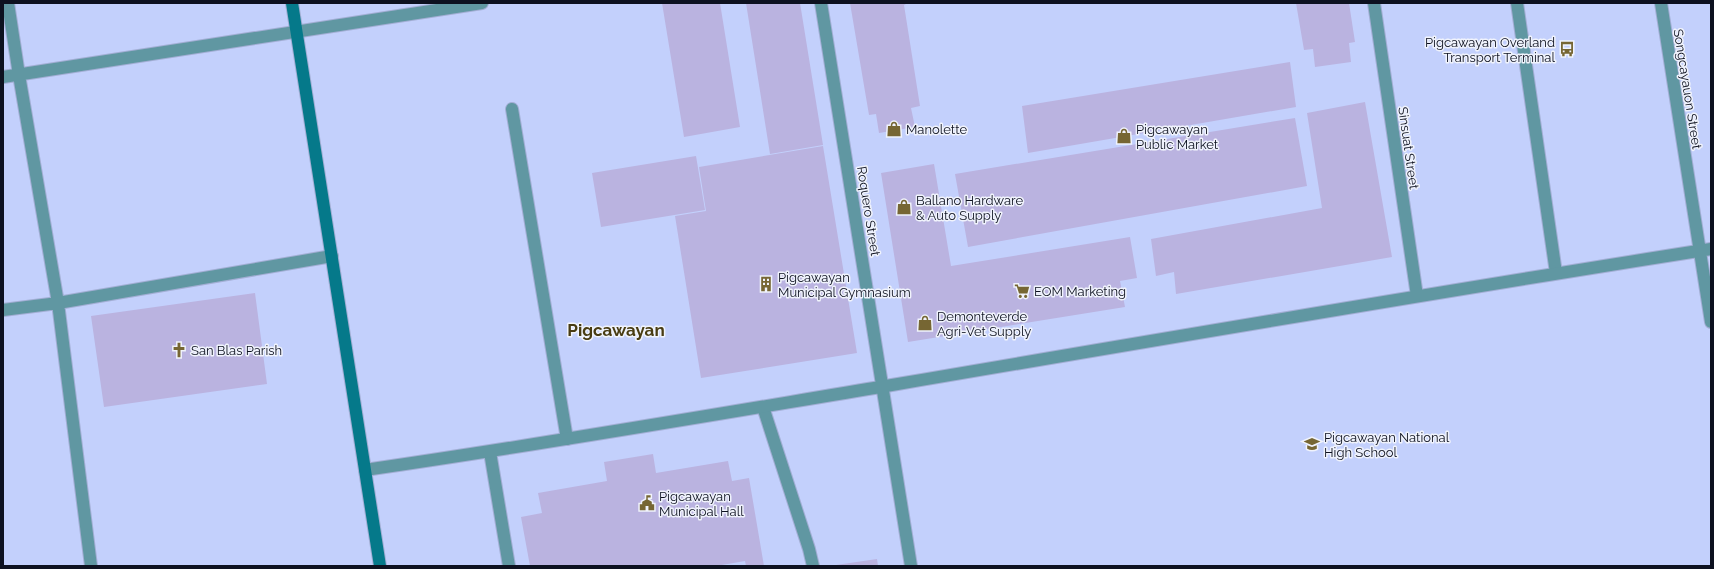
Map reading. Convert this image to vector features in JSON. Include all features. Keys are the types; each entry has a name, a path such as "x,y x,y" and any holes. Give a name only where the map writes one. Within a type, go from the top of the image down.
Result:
{"main road":[{"path":"292,3 380,566"}],"street":[{"path":"8,3 18,75 58,303 91,566"},
{"path":"3,77 482,3"},
{"name":"Roquero Street","path":"822,3 911,566"},
{"name":"Sinsuat Street","path":"1374,3 1417,296"},
{"path":"1517,3 1556,273"},
{"name":"Songcayauon Street","path":"1661,3 1705,250 1711,322"},
{"path":"512,109 568,439"},
{"path":"365,470 490,452 1417,296 1705,250"},
{"path":"3,310 58,303 332,256"},
{"path":"763,407 809,549 813,566"},
{"path":"490,452 509,566"}],"building":[{"path":"662,3 720,3 740,127 684,137"},
{"path":"746,3 800,3 823,145 770,154"},
{"path":"850,3 908,3 904,5 920,106 911,108 915,127 879,133 876,114 869,115"},
{"path":"1296,3 1349,3 1355,42 1349,43 1351,62 1315,67 1313,49 1304,50"},
{"path":"1290,62 1296,107 1028,153 1022,106"},
{"path":"1365,102 1392,257 1176,294 1174,272 1156,276 1151,239 1322,208 1307,113"},
{"path":"1295,118 1307,186 968,247 955,174"},
{"name":"Pigcawayan Municipal Gymnasium","path":"823,146 857,353 701,378 675,216 706,211 699,167"},
{"path":"696,156 705,210 601,227 592,173"},
{"path":"934,164 951,266 1130,237 1137,278 1120,281 1125,307 908,342 881,173"},
{"name":"San Blas Parish","path":"255,293 267,384 104,407 91,316"},
{"name":"Pigcawayan Municipal Hall","path":"653,454 656,473 728,461 732,481 749,478 764,566 746,566 745,561 716,566 530,566 521,517 542,513 538,493 607,481 604,462"},
{"path":"877,559 878,566 836,566 836,565"}],"place":[{"name":"Pigcawayan Overland Transport Terminal","path":"1567,49"},
{"name":"Manolette","path":"894,129"},
{"name":"Pigcawayan Public Market","path":"1124,136"},
{"name":"Ballano Hardware & Auto Supply","path":"904,207"},
{"name":"Pigcawayan Municipal Gymnasium","path":"766,284"},
{"name":"EOM Marketing","path":"1022,291"},
{"name":"Demonteverde Agri-Vet Supply","path":"925,323"},
{"name":"San Blas Parish","path":"179,350"},
{"name":"Pigcawayan National High School","path":"1312,444"},
{"name":"Pigcawayan Municipal Hall","path":"647,503"}],"district":[{"name":"Pigcawayan","path":"616,330"}]}
